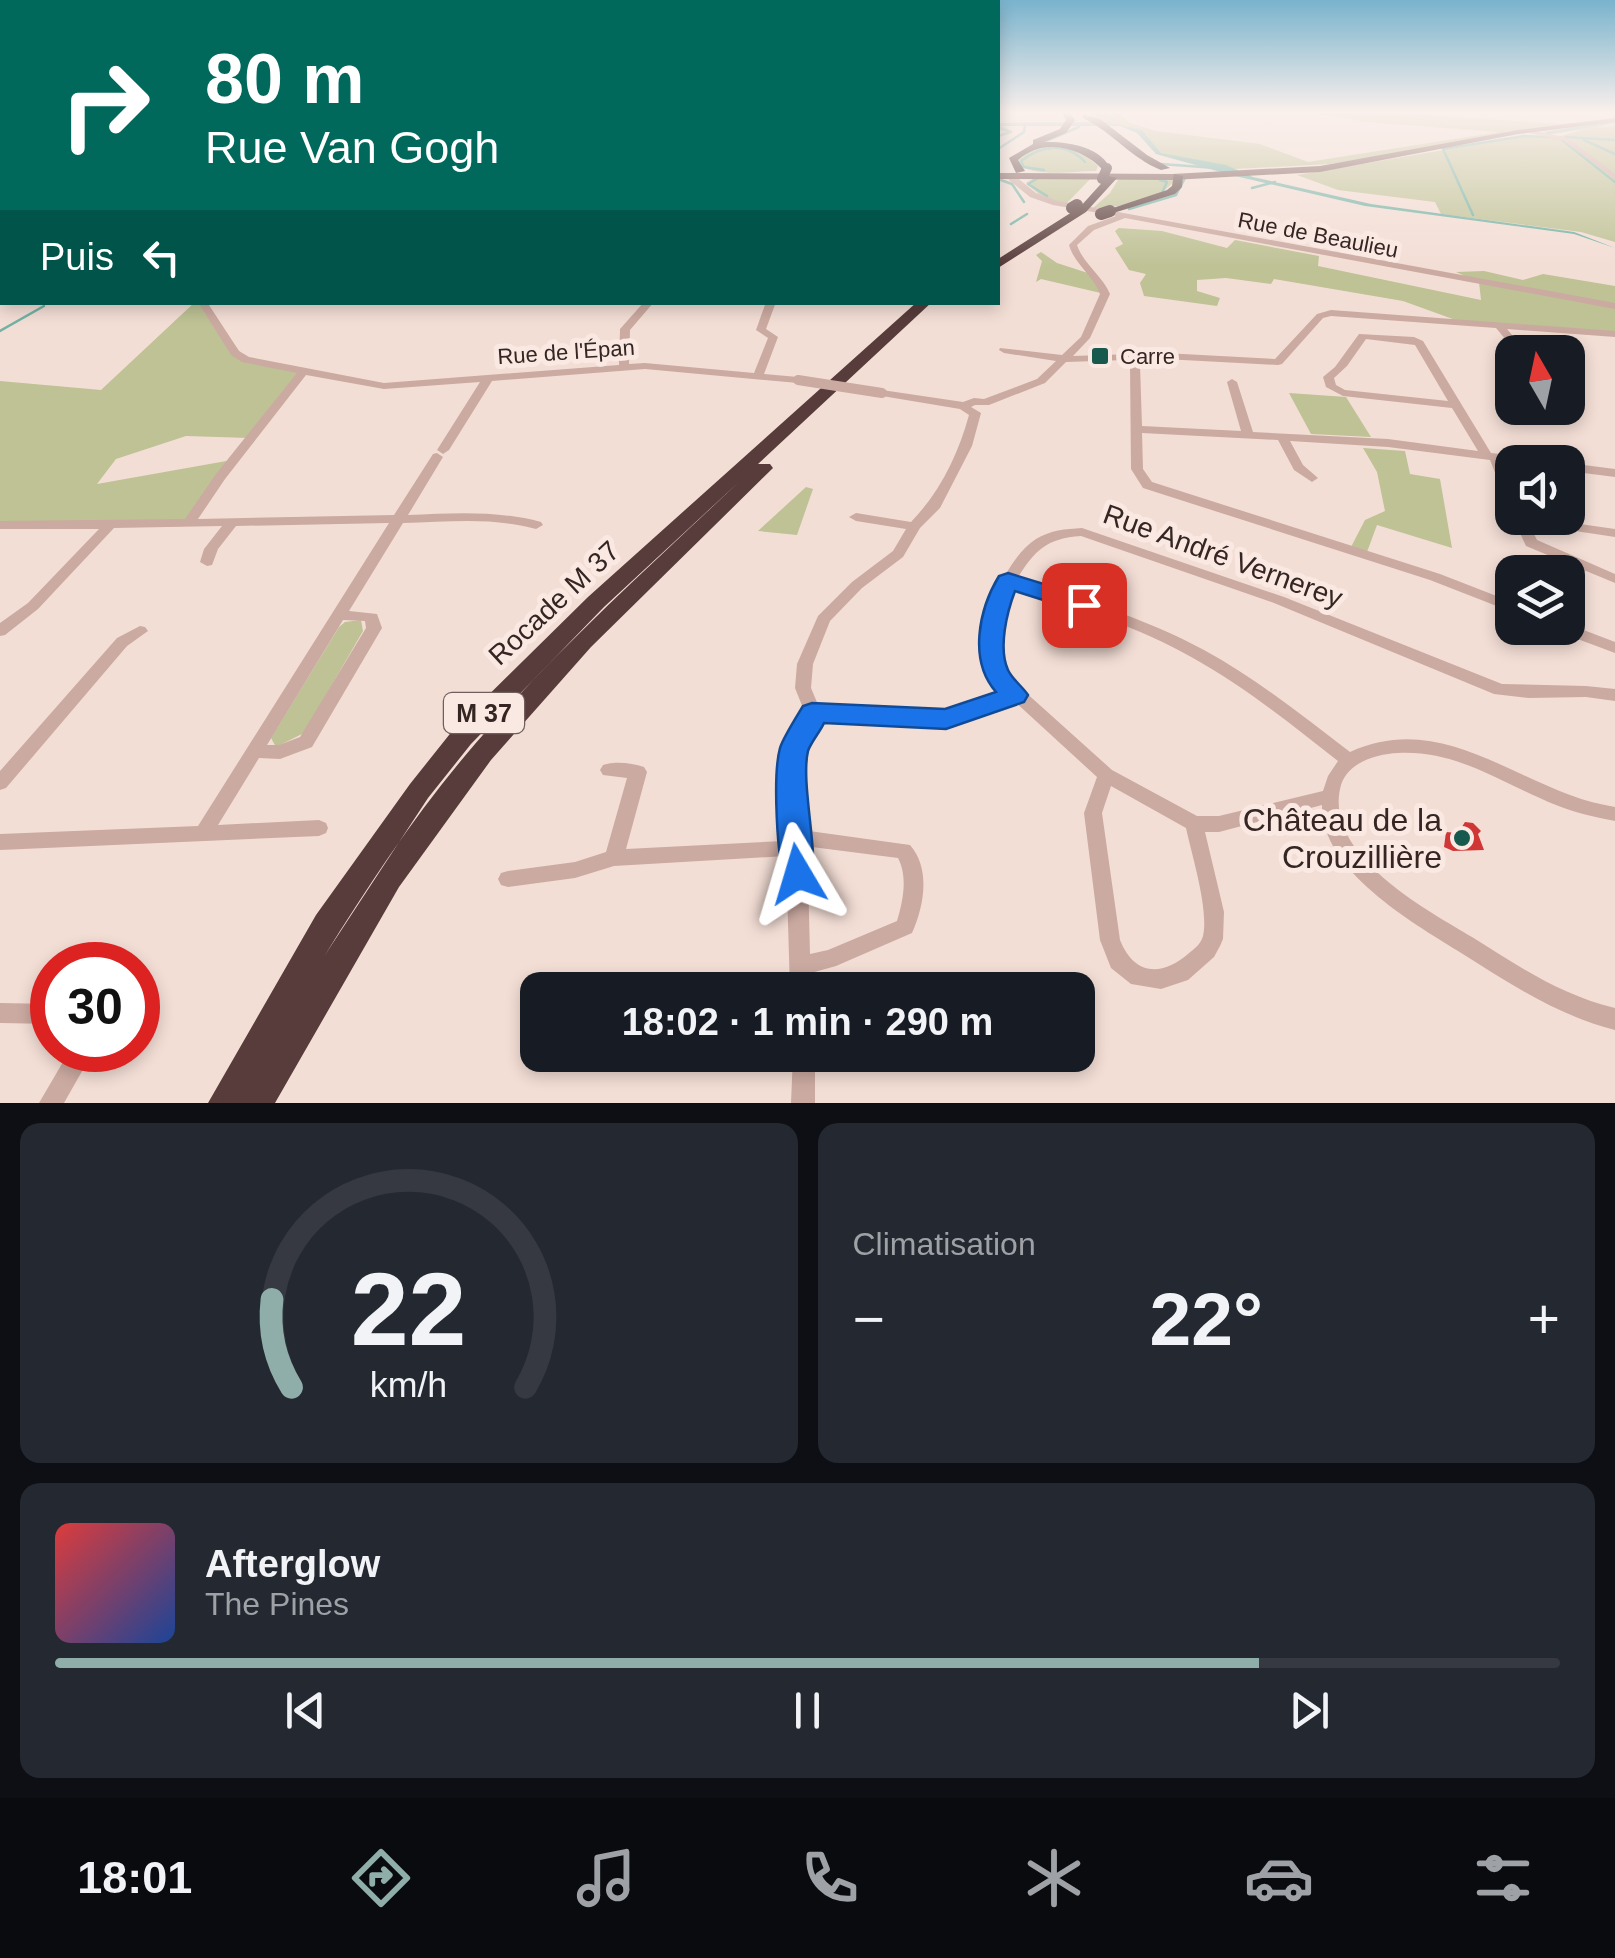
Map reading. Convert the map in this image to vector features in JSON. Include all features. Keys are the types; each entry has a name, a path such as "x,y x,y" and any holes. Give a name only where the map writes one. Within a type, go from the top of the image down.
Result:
{"highway":[{"path":"1000,263 1079,208 1108,164"},
{"path":"1018,250 1177,187 1167,172 1153,164"},
{"path":"1000,254 1079,208"},
{"name":"Rocade M 37","path":"225,1103 326,924 419,791 462,737 596,602 923,305"},
{"name":"Rocade M 37","path":"256,1103 361,923 480,756 522,706 630,597 938,305"}],"main road":[{"path":"1014,175 1320,169 1344,164"}],"street":[{"name":"Rue de Beaulieu","path":"1014,175 1037,197 1124,216 1615,306"},
{"path":"1067,359 1067,353 1085,338 1096,321 1106,294 1097,276 1075,256 1073,245 1091,228 1124,216"},
{"name":"Rue de l'Épan","path":"204,305 234,354 253,364 384,386 624,366 759,374 974,407"},
{"path":"624,366 624,332 647,305"},
{"path":"759,374 773,337 760,330 770,305"},
{"path":"1004,350 1067,359 1164,356 1278,362 1326,313 1615,334"},
{"path":"1498,324 1507,335"},
{"path":"1457,405 1343,393 1331,387 1328,378 1341,368 1363,336 1410,338 1419,343 1495,465"},
{"path":"800,972 794,748 809,726 812,713 802,676 819,626 857,585 898,554 914,526 938,502 966,446 974,407 1032,387 1067,359"},
{"path":"1131,359 1135,365 1139,475 1154,489 1435,577 1495,600"},
{"path":"188,524 226,468 303,372"},
{"path":"203,833 488,378"},
{"path":"1232,382 1248,436"},
{"path":"1135,429 1388,443 1495,457"},
{"path":"1282,438 1298,467 1312,478"},
{"path":"1585,469 1615,473"},
{"path":"0,525 514,517 536,525"},
{"path":"856,518 914,526"},
{"path":"207,562 211,549 232,522"},
{"path":"0,630 33,606 109,526"},
{"path":"1585,528 1615,533"},
{"name":"Rue André Vernerey","path":"1194,824 1106,775 996,675 992,655 996,608 1008,581 1050,537 1082,532 1279,600 1500,690 1584,690 1615,695"},
{"path":"1527,535 1531,543 1615,580"},
{"path":"1008,581 1117,616 1194,652 1262,693 1349,761"},
{"path":"254,752 291,750 312,736 374,628 372,617 339,614"},
{"path":"0,783 122,642 140,631"},
{"path":"1585,636 1615,648"},
{"path":"812,713 946,719 1014,695"},
{"path":"1615,826 1605,813 1486,762 1454,752 1403,746 1371,750 1349,761 1340,768 1330,796 1334,823 1350,854 1397,901 1551,998 1615,1019"},
{"path":"609,770 638,772 614,858"},
{"path":"1106,775 1092,813 1110,940 1118,961 1139,977 1161,979 1181,973 1207,950 1213,939 1214,912 1194,824 1219,824 1330,796"},
{"path":"0,842 319,828"},
{"path":"508,878 575,870 614,858 794,842 903,851 913,864 910,914 905,927 800,966"},
{"path":"0,1013 30,1014"},
{"path":"51,1103 70,1072"},
{"path":"804,1072 804,1103"}],"green space":[{"path":"1018,164 1098,166 1096,171 1044,172"},
{"path":"1214,164 1320,164 1235,169"},
{"path":"1359,164 1615,164 1615,242 1581,232 1441,214 1435,202 1338,190 1297,175"},
{"path":"1121,175 1174,181 1168,188 1138,202 1093,208 1110,193"},
{"path":"1093,176 1066,204 1040,195 1026,183 1036,177"},
{"path":"1115,231 1162,231 1227,248 1235,240 1319,256 1318,266 1481,300 1479,282 1456,272 1484,271 1523,280 1543,274 1615,286 1615,334 1461,322 1403,301 1274,279 1271,284 1226,278 1197,280 1197,291 1220,298 1217,306 1144,296 1140,283 1146,274 1129,270 1115,248 1123,244"},
{"path":"1041,252 1057,263 1097,276 1105,294 1041,279 1036,282 1042,261 1036,255"},
{"path":"192,305 204,305 246,360 303,372 249,438 186,436 116,459 97,484 232,460 188,524 0,525 0,381 101,390"},
{"path":"1289,393 1346,397 1371,437 1311,434"},
{"path":"1363,448 1405,451 1410,474 1440,479 1452,548 1377,525 1367,552 1351,547 1365,520 1385,511 1377,472"},
{"path":"806,487 813,489 797,535 758,531"},
{"path":"361,620 363,631 304,733 276,747 271,738 339,627"}],"water":[{"path":"1194,164 1226,165 1253,177 1371,204 1574,232 1615,248 1574,234 1365,206"}],"building":[{"name":"Château de la Crouzillière","path":"1465,822 1473,823 1481,831 1478,834 1484,850 1453,851 1444,847 1446,832 1458,833"}],"waterway":[{"path":"1023,164 1044,170"},
{"path":"1168,164 1216,168"},
{"path":"1450,164 1473,215"},
{"path":"1593,164 1615,182"},
{"path":"1038,178 1028,184 1047,196"},
{"path":"1129,209 1176,195 1185,178"},
{"path":"1000,180 1012,184 1024,202"},
{"path":"1160,180 1167,182 1162,193"},
{"path":"1252,188 1275,182"},
{"path":"1011,224 1027,214"},
{"path":"0,331 44,306"}],"place":[{"name":"Carre","path":"1100,356"},
{"name":"Château de la Crouzillière","path":"1462,838"}],"route":[{"path":"798,874 792,825 794,748 809,726 812,713 921,720 962,716 1014,695 996,675 992,655 996,608 1008,581 1084,605"}]}
